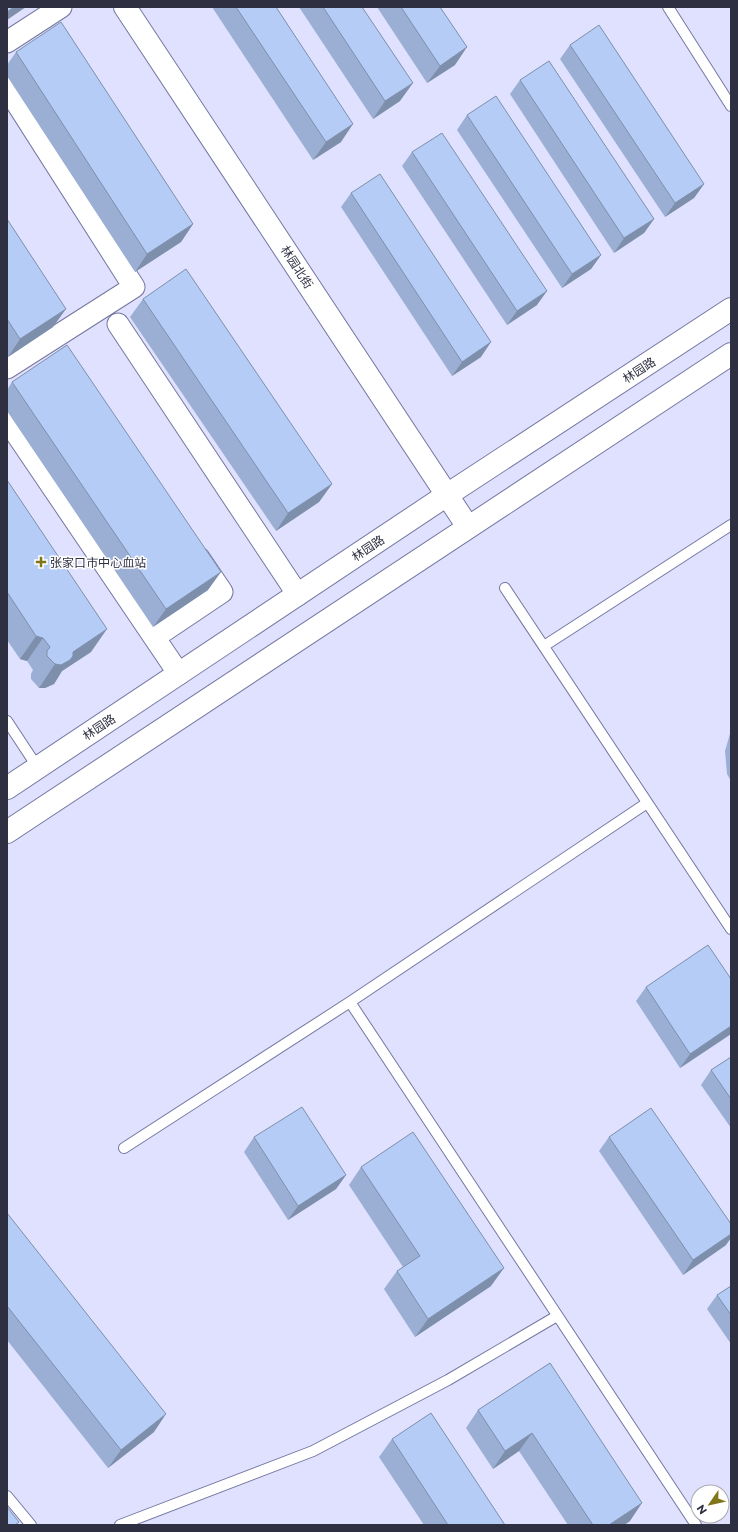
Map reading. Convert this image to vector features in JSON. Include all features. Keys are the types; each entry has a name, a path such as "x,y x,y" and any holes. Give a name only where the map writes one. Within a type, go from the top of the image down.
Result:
{"main road":[{"name":"林园北街","path":"125,7 468,527"},
{"name":"林园路","path":"7,788 731,309"},
{"path":"7,832 731,354"}],"street":[{"path":"7,42 61,7"},
{"path":"7,88 134,287 7,368"},
{"path":"118,324 298,595"},
{"path":"7,420 180,674"},
{"path":"155,637 222,592 191,545"}],"lane":[{"path":"668,7 731,106"},
{"path":"544,646 731,524"},
{"path":"505,588 731,929"},
{"path":"7,721 38,768"},
{"path":"124,1148 350,1002 647,803"},
{"path":"350,1002 696,1525"},
{"path":"120,1525 313,1451 448,1380 558,1316"},
{"path":"7,1496 31,1525"}],"building":[{"path":"7,7 14,7 7,12"},
{"path":"236,7 276,7 353,124 326,142"},
{"path":"323,7 362,7 413,83 385,101"},
{"path":"401,7 440,7 467,47 440,66"},
{"path":"61,22 193,224 147,254 16,52"},
{"path":"599,25 704,184 675,203 570,45"},
{"path":"549,61 654,219 624,238 520,80"},
{"path":"496,96 601,255 572,274 467,115"},
{"path":"442,133 547,291 517,311 412,152"},
{"path":"380,174 491,342 462,362 351,193"},
{"path":"7,219 66,309 20,339 7,319"},
{"path":"186,269 332,484 288,513 143,299"},
{"path":"67,345 221,572 166,609 12,382"},
{"path":"7,480 107,629 73,652 73,656 70,660 61,665 55,664 47,656 47,651 50,647 43,638 36,636 7,592"},
{"path":"708,945 731,979 731,1026 690,1054 646,987"},
{"path":"731,1057 731,1099 711,1070"},
{"path":"302,1107 346,1175 298,1206 254,1137"},
{"path":"651,1108 731,1224 731,1234 693,1260 609,1137"},
{"path":"413,1132 504,1268 428,1319 397,1271 420,1256 361,1167"},
{"path":"7,1213 166,1414 121,1450 7,1306"},
{"path":"731,1286 731,1315 717,1295"},
{"path":"550,1363 642,1503 609,1525 593,1525 532,1433 505,1451 478,1410"},
{"path":"431,1413 505,1525 448,1525 392,1439"},
{"path":"7,1507 19,1522 15,1525 7,1525"}],"place":[{"name":"张家口市中心血站","path":"41,562"}]}
